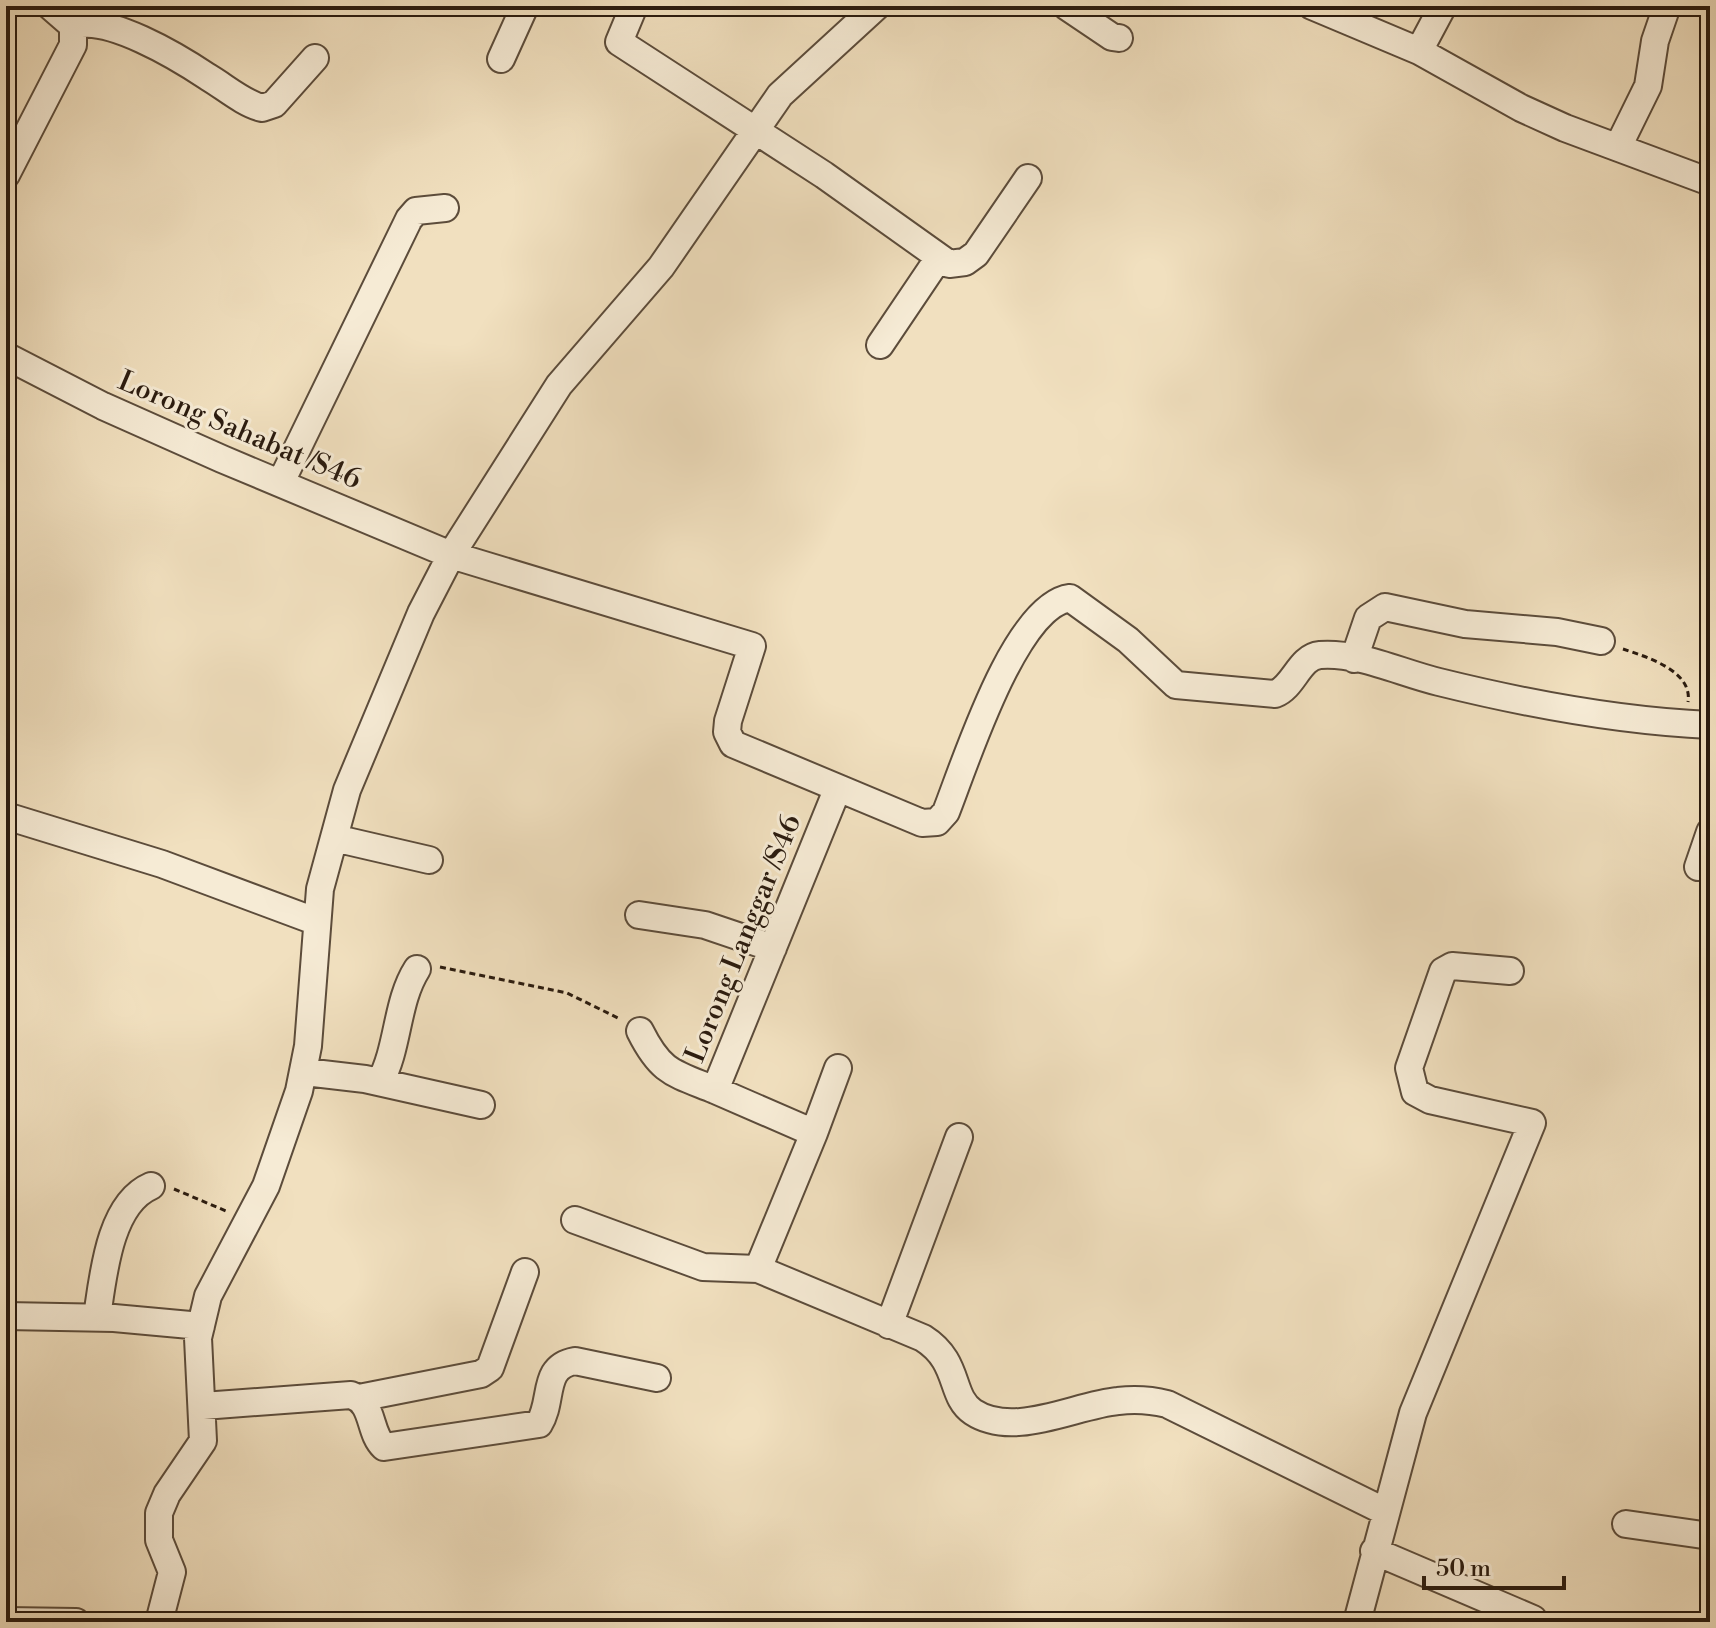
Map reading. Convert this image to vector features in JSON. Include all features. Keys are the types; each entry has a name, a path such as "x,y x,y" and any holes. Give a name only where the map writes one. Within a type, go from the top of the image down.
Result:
{"street":[{"path":"6,175 65,67 73,45 73,26 50,6"},
{"path":"501,59 525,6"},
{"path":"634,6 619,42 878,212 938,259 957,263 976,254 1028,178"},
{"path":"159,1622 172,1572 159,1540 159,1513 167,1494 203,1441 201,1326 208,1296 266,1186 305,1072 315,921 334,838 347,790 421,613 451,555 526,431 559,385 661,267 780,95 877,6"},
{"path":"1066,6 1112,37 1119,38"},
{"path":"1312,6 1419,51 1521,108 1710,182"},
{"path":"1419,51 1443,6"},
{"path":"1618,147 1648,86 1655,41 1667,6"},
{"path":"73,26 85,22 98,24 139,39 262,108 274,104 315,58"},
{"path":"281,482 409,219 416,211 445,208"},
{"path":"880,345 938,259"},
{"name":"Lorong Sahabat /S46","path":"6,356 103,406 451,555"},
{"name":"Lorong Langgar /S46","path":"451,555 752,646 728,721 727,732 733,744 837,790 715,1090 814,1133"},
{"path":"837,790 922,823 930,824 942,818 998,676 1051,604 1070,598 1081,603 1128,640 1159,673 1187,688 1275,694 1284,690 1313,657 1354,659 1439,682 1615,719 1710,725"},
{"path":"1354,659 1368,618 1385,607 1465,624 1557,632 1601,641"},
{"path":"6,816 162,864 315,921"},
{"path":"1698,867 1710,832"},
{"path":"334,838 429,860"},
{"path":"639,915 705,925 773,948"},
{"path":"1357,1622 1384,1511 1413,1413 1532,1123 1430,1100 1415,1092 1409,1068 1443,971 1452,966 1510,971"},
{"path":"380,1082 391,1063 409,982 417,969"},
{"path":"640,1031 655,1060 667,1070 715,1090"},
{"path":"758,1269 838,1068"},
{"path":"305,1072 380,1082 481,1105"},
{"path":"889,1325 959,1137"},
{"path":"97,1317 106,1259 124,1210 135,1193 151,1186"},
{"path":"575,1220 703,1267 758,1269 938,1348 947,1359 963,1402 974,1412 999,1422 1033,1419 1116,1401 1145,1399 1167,1404 1384,1511"},
{"path":"203,1406 351,1395 359,1398 481,1374 490,1368 525,1272"},
{"path":"6,1316 97,1317 201,1326"},
{"path":"359,1398 384,1447 539,1424 546,1413 552,1373 561,1364 575,1361 657,1378"},
{"path":"1626,1524 1710,1536"},
{"path":"1374,1551 1533,1619"},
{"path":"6,1621 76,1622"}],"path":[{"path":"1601,641 1644,656 1685,680 1689,698 1683,724"},
{"path":"417,969 431,965 531,983 567,993 640,1031"},
{"path":"151,1186 170,1187 247,1220"}]}
